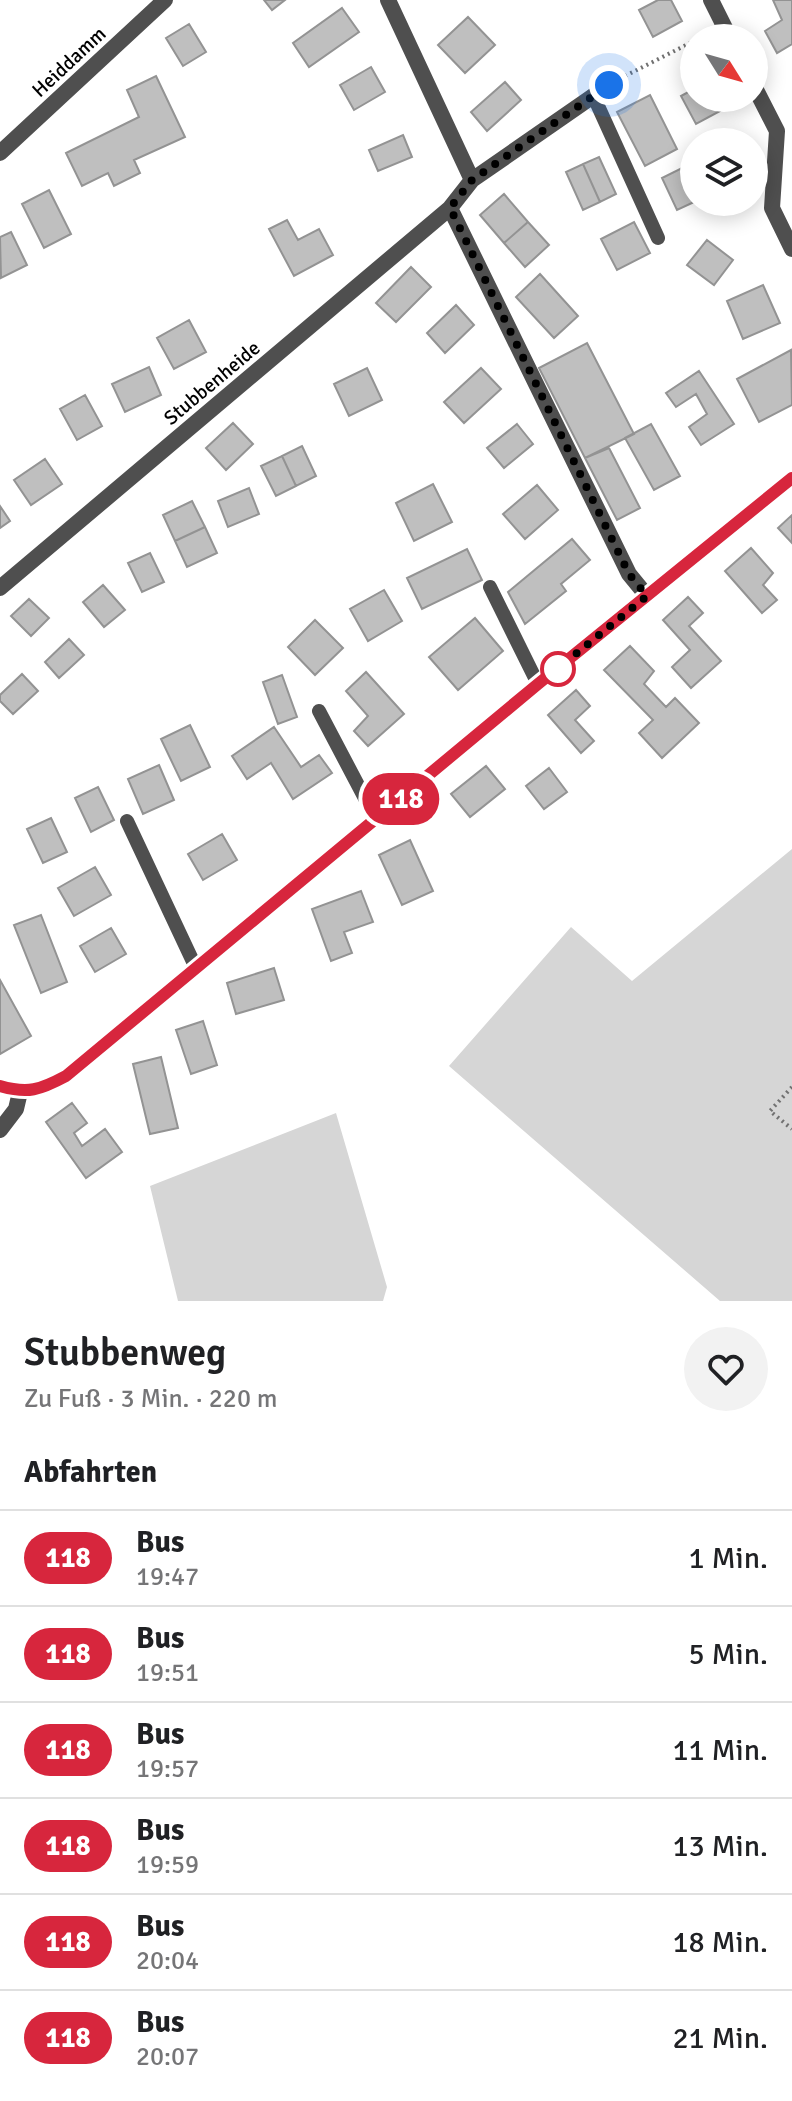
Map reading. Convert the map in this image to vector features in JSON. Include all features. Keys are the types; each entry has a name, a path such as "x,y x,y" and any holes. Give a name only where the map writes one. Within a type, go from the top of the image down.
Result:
{"street":[{"name":"Heiddamm","path":"0,153 165,0"},
{"path":"388,0 472,180"},
{"path":"711,0 723,24"},
{"name":"Stubbenheide","path":"0,588 450,208 472,180 609,85"},
{"path":"767,112 777,131 772,208 792,249"},
{"path":"450,208 629,574 647,596"},
{"path":"0,1086 20,1092 43,1088 66,1076 538,684 792,478"},
{"path":"0,1130 16,1109 20,1092"}],"lane":[{"path":"593,95 658,238"},
{"path":"490,587 538,684"},
{"path":"319,711 378,818"},
{"path":"127,821 196,968"}],"path":[{"path":"609,85 680,48"},
{"path":"792,1087 770,1111 792,1129"}],"shaded area":[{"path":"792,849 792,1301 720,1301 449,1066 571,927 632,981"},
{"path":"336,1113 387,1287 383,1301 178,1301 150,1186"}],"building":[{"path":"264,0 285,0 272,10"},
{"path":"658,0 671,0 682,21 653,37 639,10"},
{"path":"773,0 792,0 792,44 777,53 768,36 768,29 782,20"},
{"path":"342,8 359,32 309,67 293,43"},
{"path":"468,17 495,45 465,73 438,45"},
{"path":"189,24 206,52 183,66 166,38"},
{"path":"371,67 385,92 354,110 340,85"},
{"path":"156,76 185,137 134,160 140,173 114,186 108,173 82,186 66,153 139,117 127,90"},
{"path":"505,82 521,100 487,131 471,112"},
{"path":"650,95 677,149 645,166 617,112"},
{"path":"690,112 718,112 696,124"},
{"path":"403,135 412,157 378,171 369,150"},
{"path":"599,157 616,194 600,202 583,164"},
{"path":"583,164 600,202 583,210 566,172"},
{"path":"680,169 680,209 677,210 662,178"},
{"path":"49,190 71,234 44,248 22,204"},
{"path":"504,194 528,222 504,243 480,215"},
{"path":"287,220 298,240 319,229 333,255 294,276 269,229"},
{"path":"528,222 549,245 525,267 504,243"},
{"path":"634,222 650,253 617,270 601,239"},
{"path":"11,232 27,265 1,278 0,237"},
{"path":"707,240 733,260 714,285 687,265"},
{"path":"411,267 431,287 396,322 376,303"},
{"path":"540,274 578,316 554,338 516,297"},
{"path":"763,285 780,323 743,339 727,301"},
{"path":"456,305 474,325 445,353 427,333"},
{"path":"189,320 206,352 174,369 157,338"},
{"path":"587,343 634,434 585,458 539,368"},
{"path":"791,350 792,405 759,422 737,379"},
{"path":"149,367 161,395 125,412 112,384"},
{"path":"367,368 382,400 349,416 334,384"},
{"path":"481,368 501,389 464,423 444,402"},
{"path":"699,371 734,424 701,445 689,427 707,414 696,394 676,407 666,393"},
{"path":"85,395 102,426 77,440 60,409"},
{"path":"233,423 253,444 226,470 206,448"},
{"path":"517,424 533,444 504,468 487,448"},
{"path":"651,424 680,476 654,490 625,438"},
{"path":"302,446 316,476 296,486 282,456"},
{"path":"609,448 640,508 617,520 585,458"},
{"path":"282,456 296,486 276,496 261,466"},
{"path":"45,459 62,484 31,505 14,480"},
{"path":"433,484 452,522 414,541 396,503"},
{"path":"537,485 558,510 525,539 503,514"},
{"path":"249,488 259,514 228,527 218,501"},
{"path":"192,501 205,527 175,541 163,515"},
{"path":"0,506 10,521 0,528"},
{"path":"792,515 792,543 778,528"},
{"path":"205,527 217,553 187,567 175,541"},
{"path":"572,539 590,560 561,584 566,591 525,624 508,592"},
{"path":"751,548 773,573 763,585 777,600 762,613 725,571"},
{"path":"467,549 482,580 422,609 407,578"},
{"path":"150,553 164,582 142,592 128,563"},
{"path":"103,585 125,610 104,627 83,602"},
{"path":"384,590 402,621 368,641 350,609"},
{"path":"688,597 703,613 689,626 721,661 691,688 672,667 690,650 663,620"},
{"path":"29,599 49,618 31,636 11,616"},
{"path":"475,618 503,651 458,690 429,657"},
{"path":"315,620 343,648 315,675 288,647"},
{"path":"69,639 84,655 59,678 45,662"},
{"path":"630,646 654,671 644,684 666,707 675,698 699,723 662,758 639,733 653,720 604,670"},
{"path":"366,672 404,714 368,746 354,731 368,716 346,691"},
{"path":"22,674 38,691 13,714 0,701 0,695"},
{"path":"282,675 297,717 278,724 263,682"},
{"path":"576,690 590,706 575,720 594,741 581,753 548,715"},
{"path":"190,725 210,767 181,781 161,739"},
{"path":"274,727 301,767 319,755 332,773 293,799 271,763 247,779 232,756"},
{"path":"159,765 174,800 143,814 128,779"},
{"path":"486,766 505,789 470,817 451,794"},
{"path":"549,768 567,792 544,809 526,786"},
{"path":"98,787 114,820 91,832 75,798"},
{"path":"51,818 67,852 43,863 27,829"},
{"path":"222,834 237,860 203,880 188,854"},
{"path":"410,840 433,891 402,905 379,855"},
{"path":"95,867 111,895 74,916 58,888"},
{"path":"361,891 373,922 344,932 352,953 331,961 312,909"},
{"path":"41,915 67,982 41,993 14,925"},
{"path":"111,928 126,954 95,972 80,946"},
{"path":"274,968 284,1000 236,1014 227,983"},
{"path":"0,980 31,1036 0,1054"},
{"path":"203,1021 217,1065 191,1074 176,1030"},
{"path":"161,1057 178,1128 150,1134 133,1064"},
{"path":"72,1103 87,1123 74,1133 82,1146 105,1129 122,1152 86,1178 46,1122"}],"bus line":[{"name":"118","path":"0,1086 20,1092 43,1088 66,1076 538,684 792,478"}],"route":[{"path":"558,669 647,596 629,574 450,208 472,180 609,85"}]}
